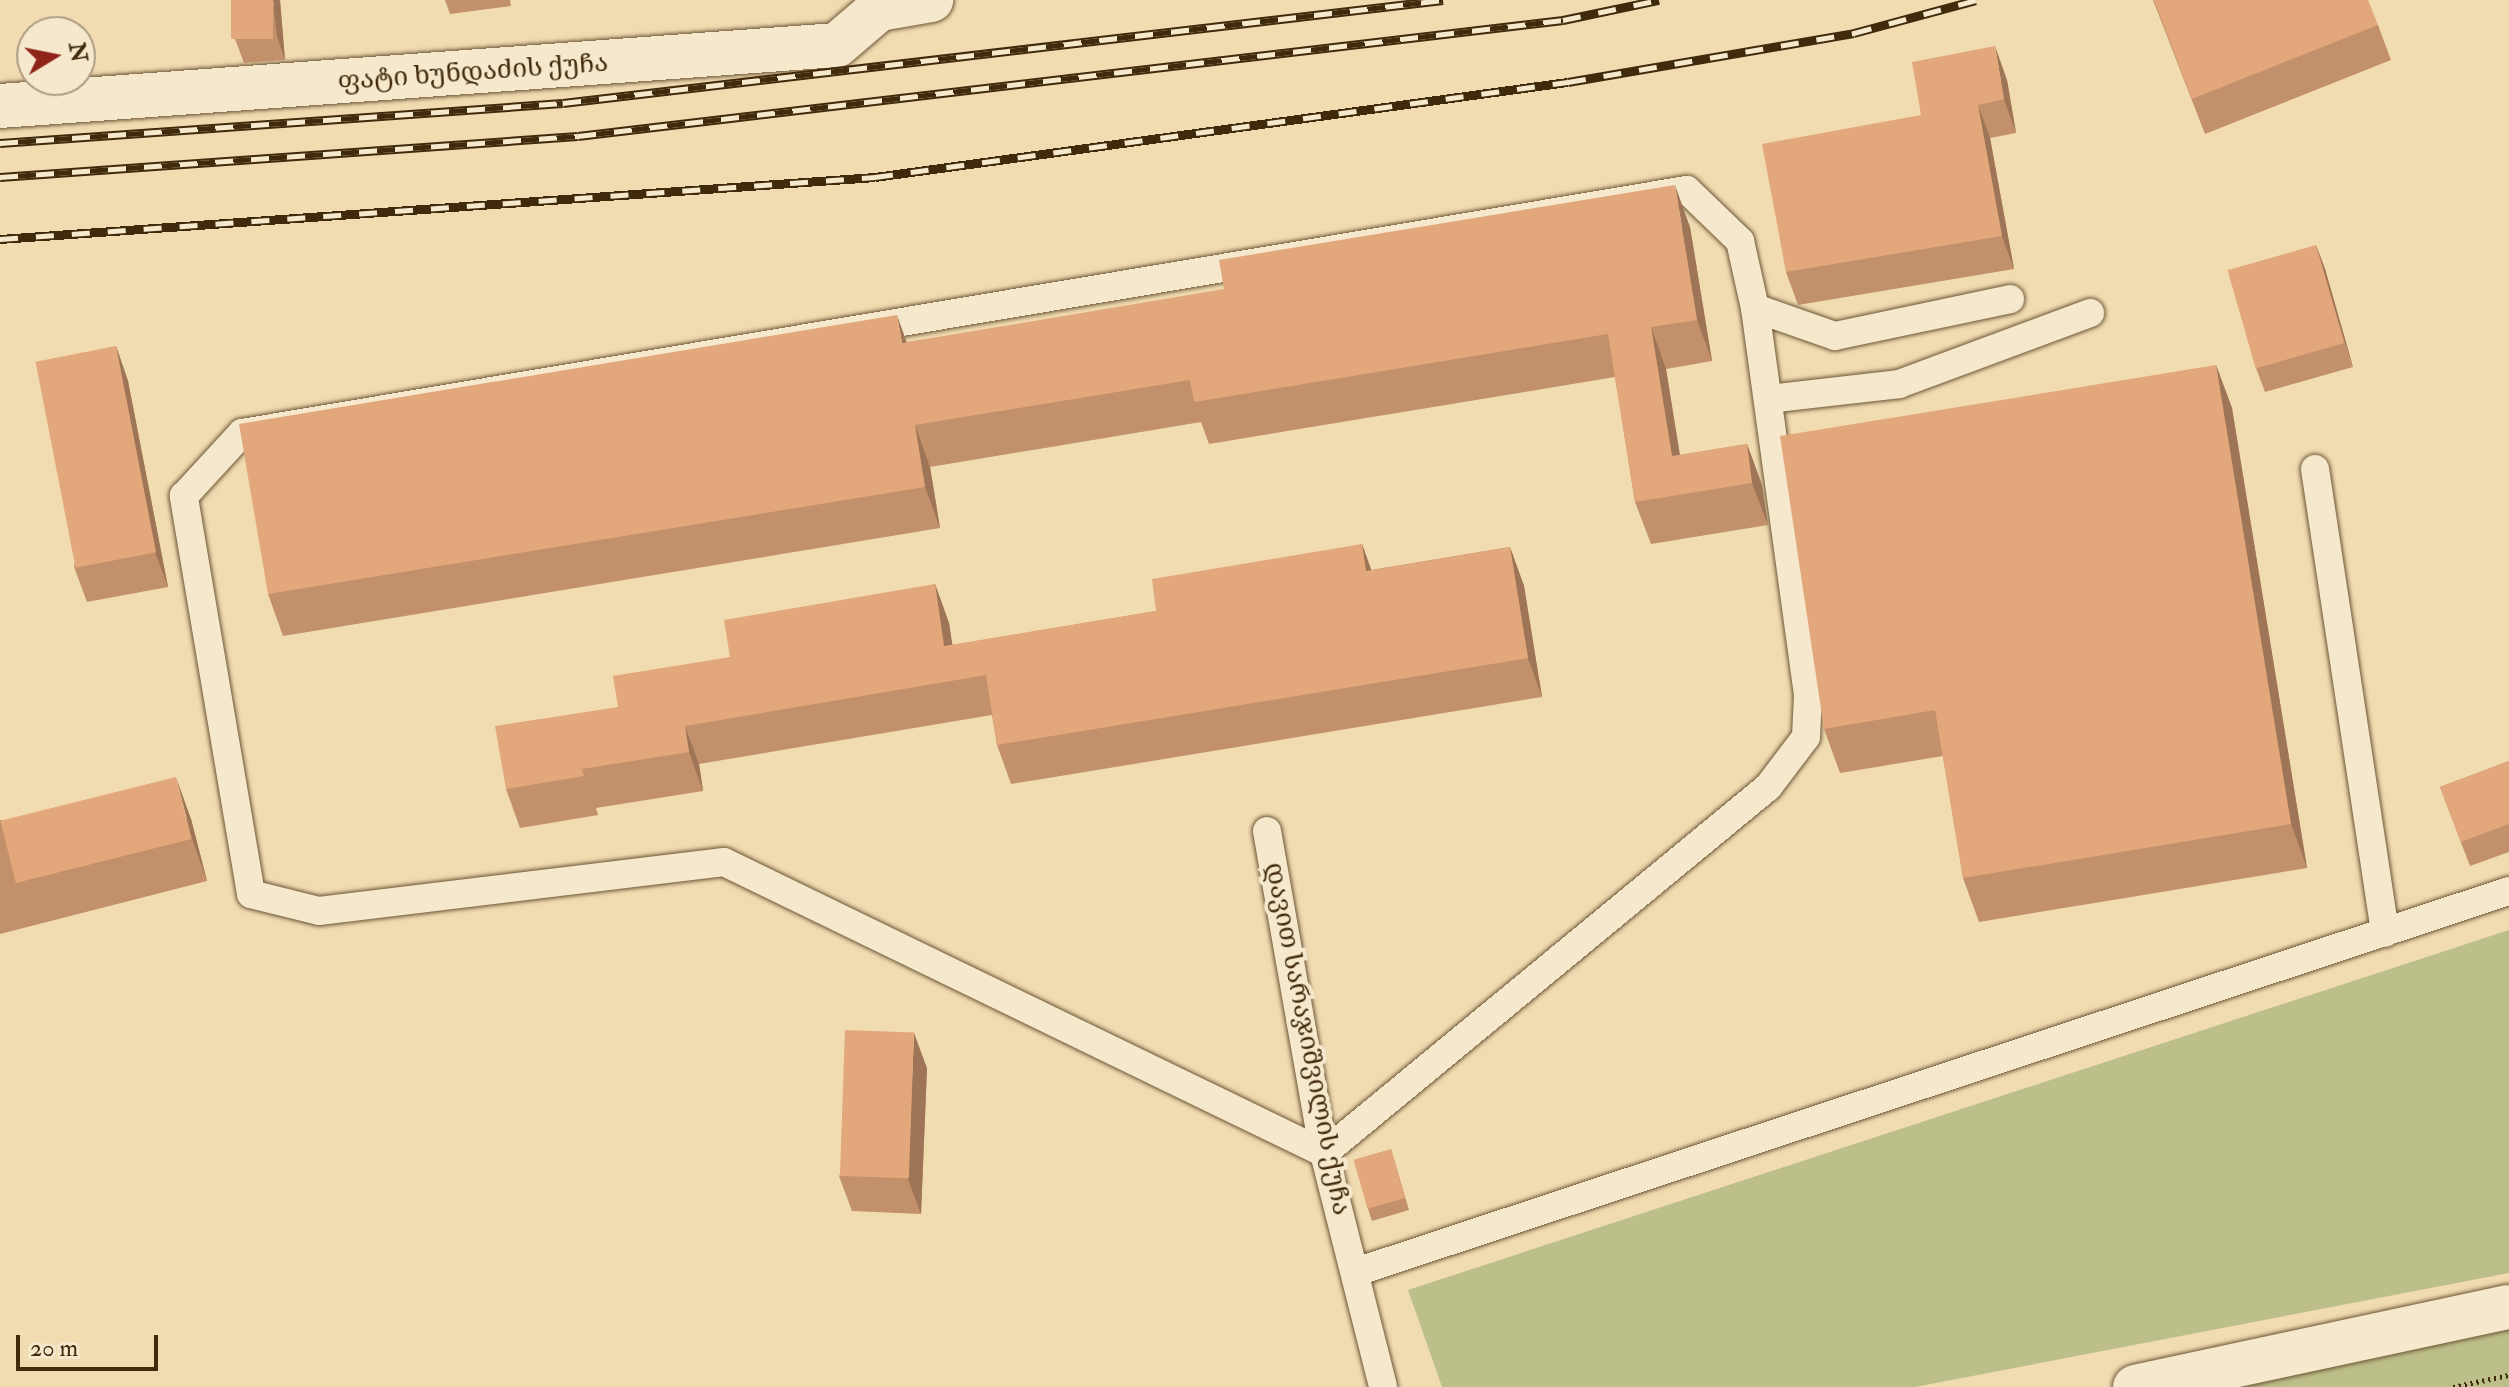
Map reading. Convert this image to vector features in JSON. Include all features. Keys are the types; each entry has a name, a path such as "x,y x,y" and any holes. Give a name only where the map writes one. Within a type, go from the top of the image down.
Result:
{"street":[{"name":"ფატი ხუნდაძის ქუჩა","path":"0,106 837,45 876,4 931,0"},
{"path":"2135,1387 2509,1307"}],"lane":[{"path":"1687,190 1740,241 1755,308 1808,695 1806,737 1768,787 1324,1153 724,862 319,911 251,894 184,496 242,433 1687,190"},
{"path":"1755,308 1835,336 2010,299"},
{"path":"1768,399 1899,384 2090,313"},
{"path":"2315,469 2385,933"},
{"name":"დავით სარაჯიშვილის ქუჩა","path":"1267,831 1324,1153 1383,1387"},
{"path":"1356,1272 2509,891"}],"path":[{"path":"2453,1387 2509,1375"}],"green space":[{"path":"2509,930 2509,1273 1915,1387 1442,1387 1408,1290"},
{"path":"2509,1325 2509,1387 2215,1387"}],"building":[{"path":"231,0 273,0 273,39 231,39"},
{"path":"2154,0 2368,0 2378,25 2192,99"},
{"path":"1995,46 2004,99 1978,105 2002,236 1786,272 1762,144 1921,115 1912,62"},
{"path":"1675,185 1697,320 1651,327 1672,456 1747,444 1752,483 1635,502 1608,334 1194,402 1190,380 915,425 925,487 268,594 239,424 897,315 902,343 1224,289 1219,260"},
{"path":"2316,245 2344,343 2256,368 2228,270"},
{"path":"116,346 156,552 76,568 36,362"},
{"path":"2216,365 2291,824 1963,878 1935,710 1824,729 1780,436"},
{"path":"1362,544 1366,571 1510,547 1528,658 997,745 986,675 685,726 689,752 582,769 584,776 506,789 495,726 618,707 613,676 730,657 724,620 935,584 944,646 1156,611 1152,579"},
{"path":"2509,761 2509,824 2461,842 2440,787"},
{"path":"176,777 191,839 16,883 0,821"},
{"path":"845,1030 914,1032 909,1178 840,1176"},
{"path":"1391,1149 1405,1198 1368,1209 1354,1160"}],"railway":[{"path":"0,143 563,103 1443,0"},
{"path":"0,177 578,136 1563,20 1659,0"},
{"path":"0,239 875,177 1568,82 1854,33 1976,0"}]}
